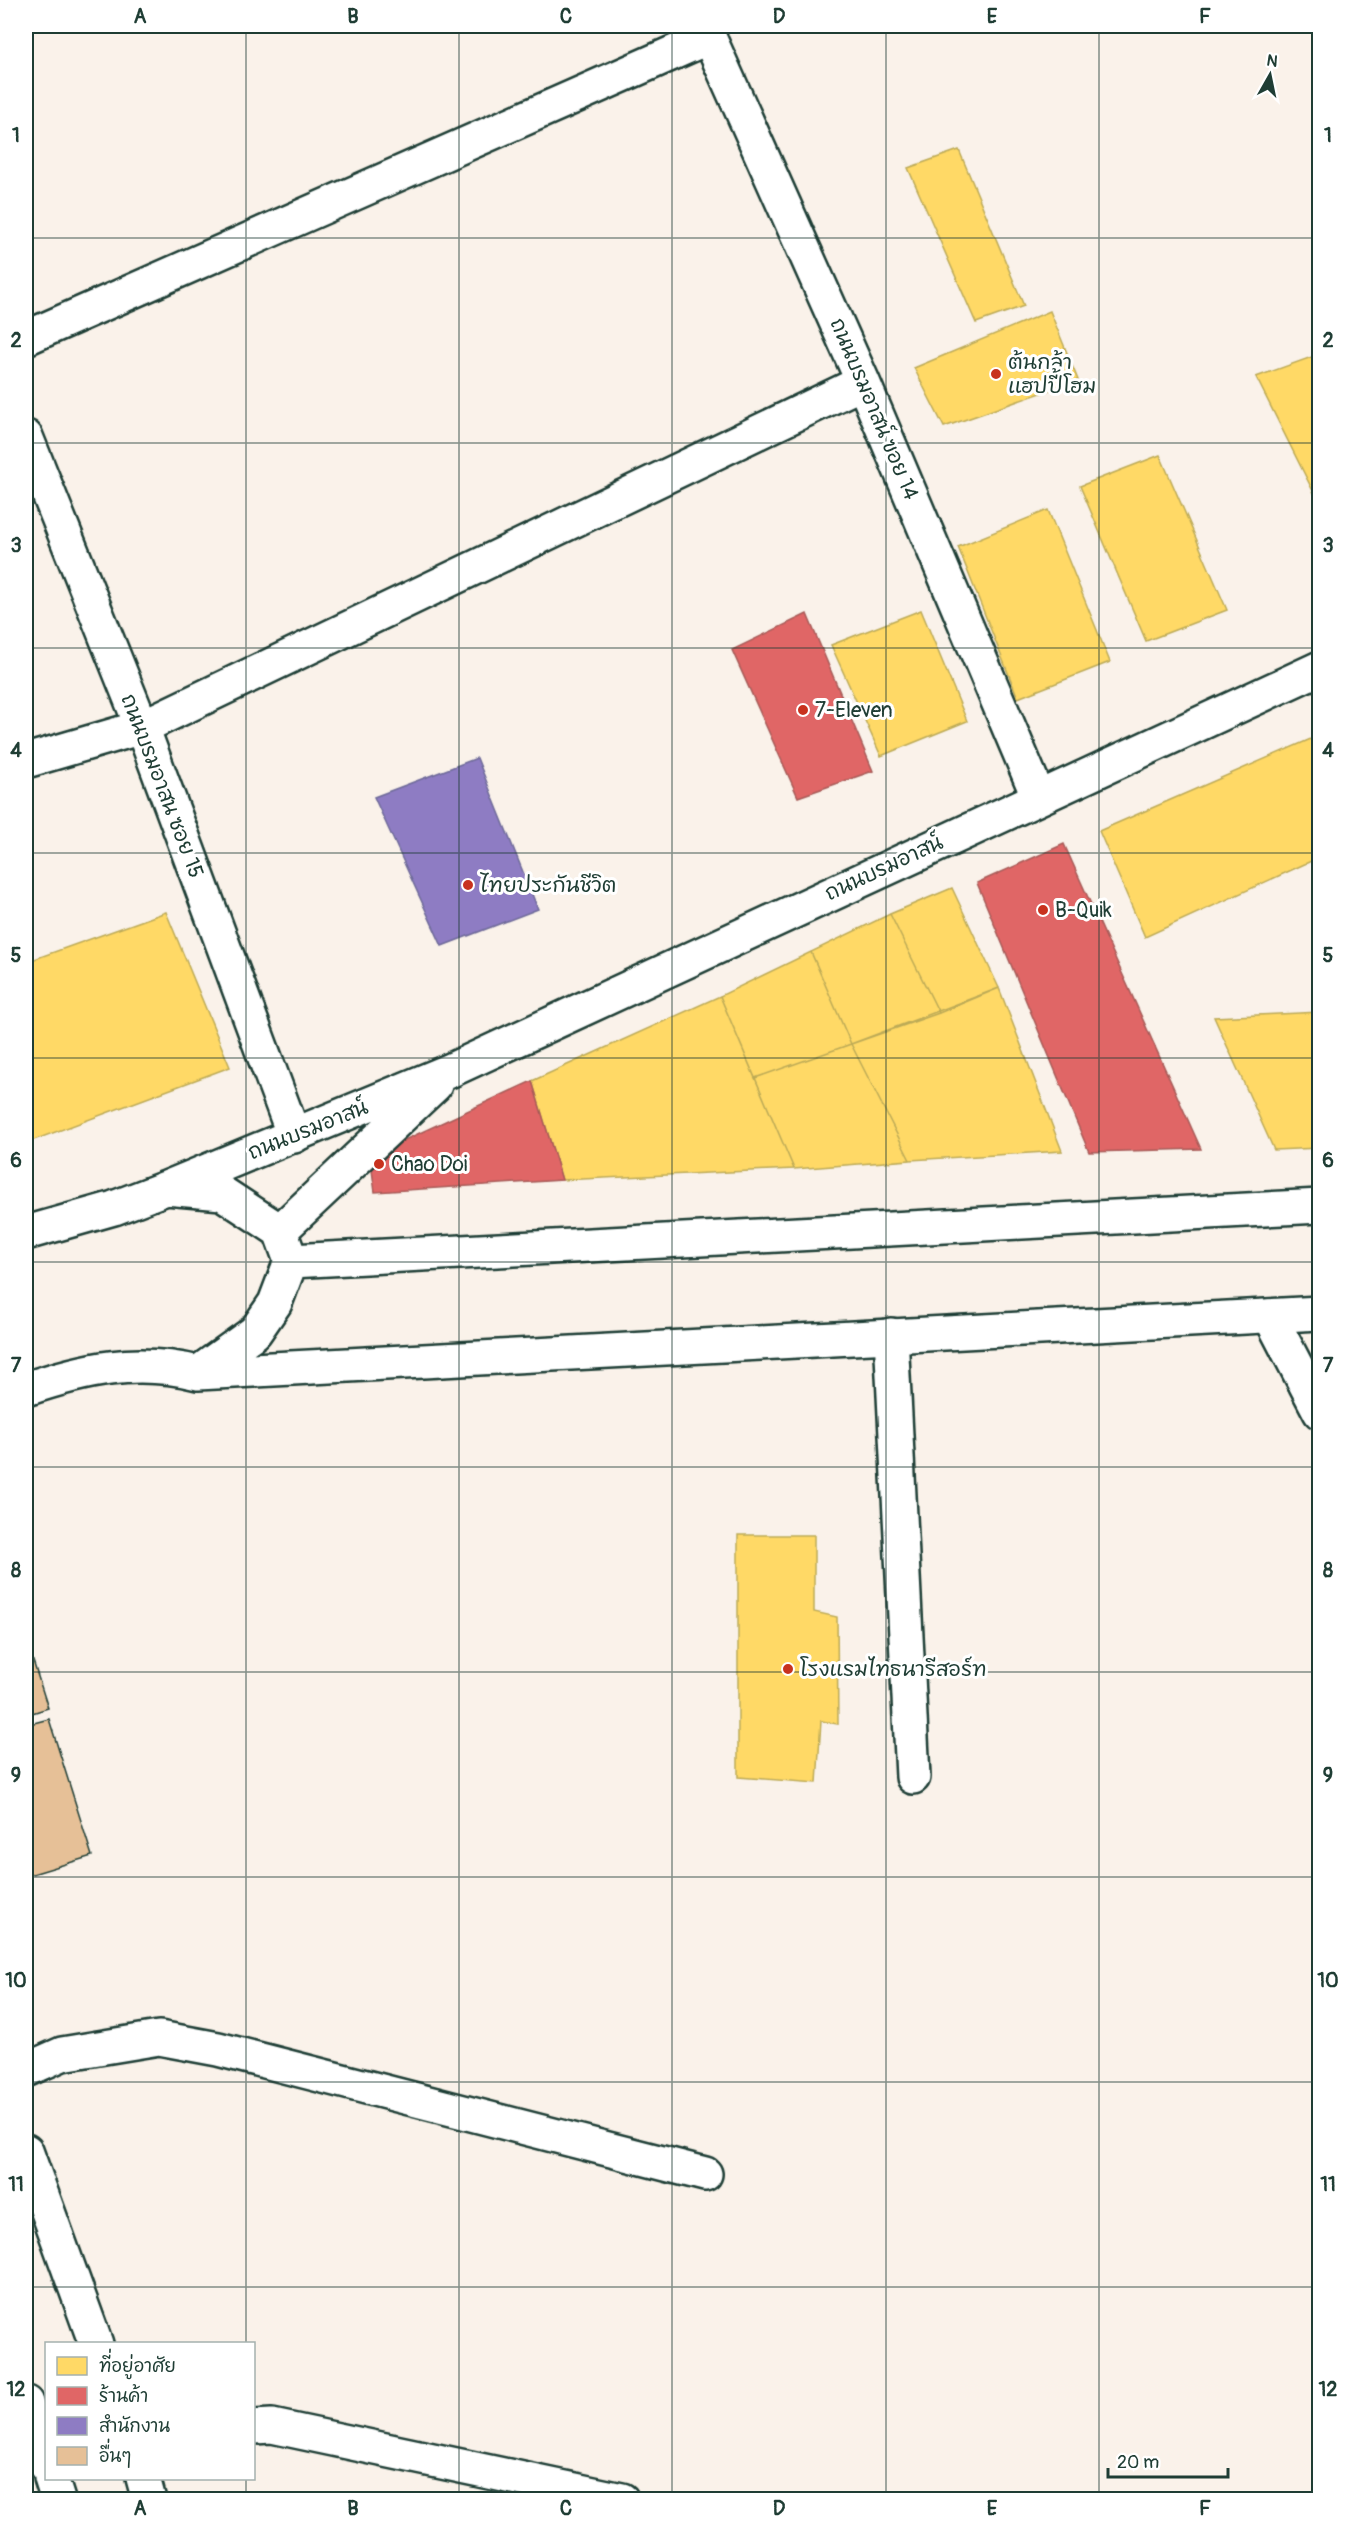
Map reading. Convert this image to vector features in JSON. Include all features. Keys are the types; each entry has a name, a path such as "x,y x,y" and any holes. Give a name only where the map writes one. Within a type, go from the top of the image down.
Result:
{"main road":[{"path":"26,338 706,31"},
{"name":"ถนนบรมอาสน์ ฃอย 14","path":"706,31 863,382 1038,796"},
{"path":"26,761 142,727 863,382"},
{"name":"ถนนบรมอาสน ซอย 15","path":"26,437 142,727 294,1136"},
{"name":"ถนนบรมอาสน์","path":"26,1233 114,1208 449,1071 1038,796 1320,668"},
{"name":"ถนนบรมอาสน์","path":"285,1246 449,1071"},
{"path":"166,1188 222,1193 285,1246 1320,1206"},
{"path":"198,1373 255,1332 275,1304 285,1246"},
{"path":"26,1389 70,1374 117,1367 168,1366 198,1373 1320,1313"},
{"path":"1270,1316 1320,1412"},
{"path":"891,1335 913,1777"},
{"path":"26,2070 62,2054 159,2038 218,2049 705,2174"},
{"path":"26,2151 96,2342"},
{"path":"26,2403 45,2463"},
{"path":"255,2427 272,2426 622,2499"},
{"path":"52,2480 58,2499"},
{"path":"144,2480 149,2499"}],"building: ที่อยู่อาศัย":[{"path":"959,150 1024,306 976,323 908,168"},
{"name":"ต้นกล้า แฮปปี้โฮม","path":"1050,311 1078,380 944,427 914,368"},
{"path":"1320,354 1320,505 1256,377"},
{"path":"1160,455 1227,610 1146,641 1080,486"},
{"path":"1048,510 1110,662 1018,698 958,547"},
{"path":"921,610 967,721 881,756 831,645"},
{"path":"1320,736 1320,754 1313,738"},
{"path":"1313,738 1320,754 1320,857 1145,937 1099,831"},
{"path":"952,888 999,988 939,1013 890,914"},
{"path":"166,912 230,1067 26,1143 26,962"},
{"path":"890,914 939,1013 851,1044 811,952"},
{"path":"811,952 851,1044 755,1078 720,996"},
{"path":"999,988 1062,1151 910,1160 851,1044"},
{"path":"720,996 794,1169 562,1180 532,1081"},
{"path":"1320,1012 1320,1148 1274,1150 1214,1017"},
{"path":"851,1044 910,1160 794,1169 755,1078"},
{"name":"โรงแรมไทธนารีสอร์ท","path":"738,1535 814,1535 814,1612 837,1617 838,1724 821,1721 817,1783 738,1777"}],"building: ร้านค้า":[{"name":"7-Eleven","path":"807,614 873,771 798,797 732,650"},
{"path":"1064,844 1201,1149 1089,1152 977,883"},
{"path":"532,1081 562,1180 375,1192 370,1156"},
{"path":"1320,1355 1320,1375 1310,1356"}],"building: สำนักงาน":[{"path":"477,758 538,909 442,946 374,797"}],"building: อื่นๆ":[{"path":"26,1639 48,1708 26,1715"},
{"path":"49,1719 92,1856 26,1876 26,1725"}],"place":[{"name":"ต้นกล้า แฮปปี้โฮม","path":"996,374"},
{"name":"7-Eleven","path":"803,710"},
{"name":"ไทยประกันชีวิต","path":"468,885"},
{"name":"B-Quik","path":"1043,910"},
{"name":"Chao Doi","path":"379,1164"},
{"name":"โรงแรมไทธนารีสอร์ท","path":"788,1669"}]}
